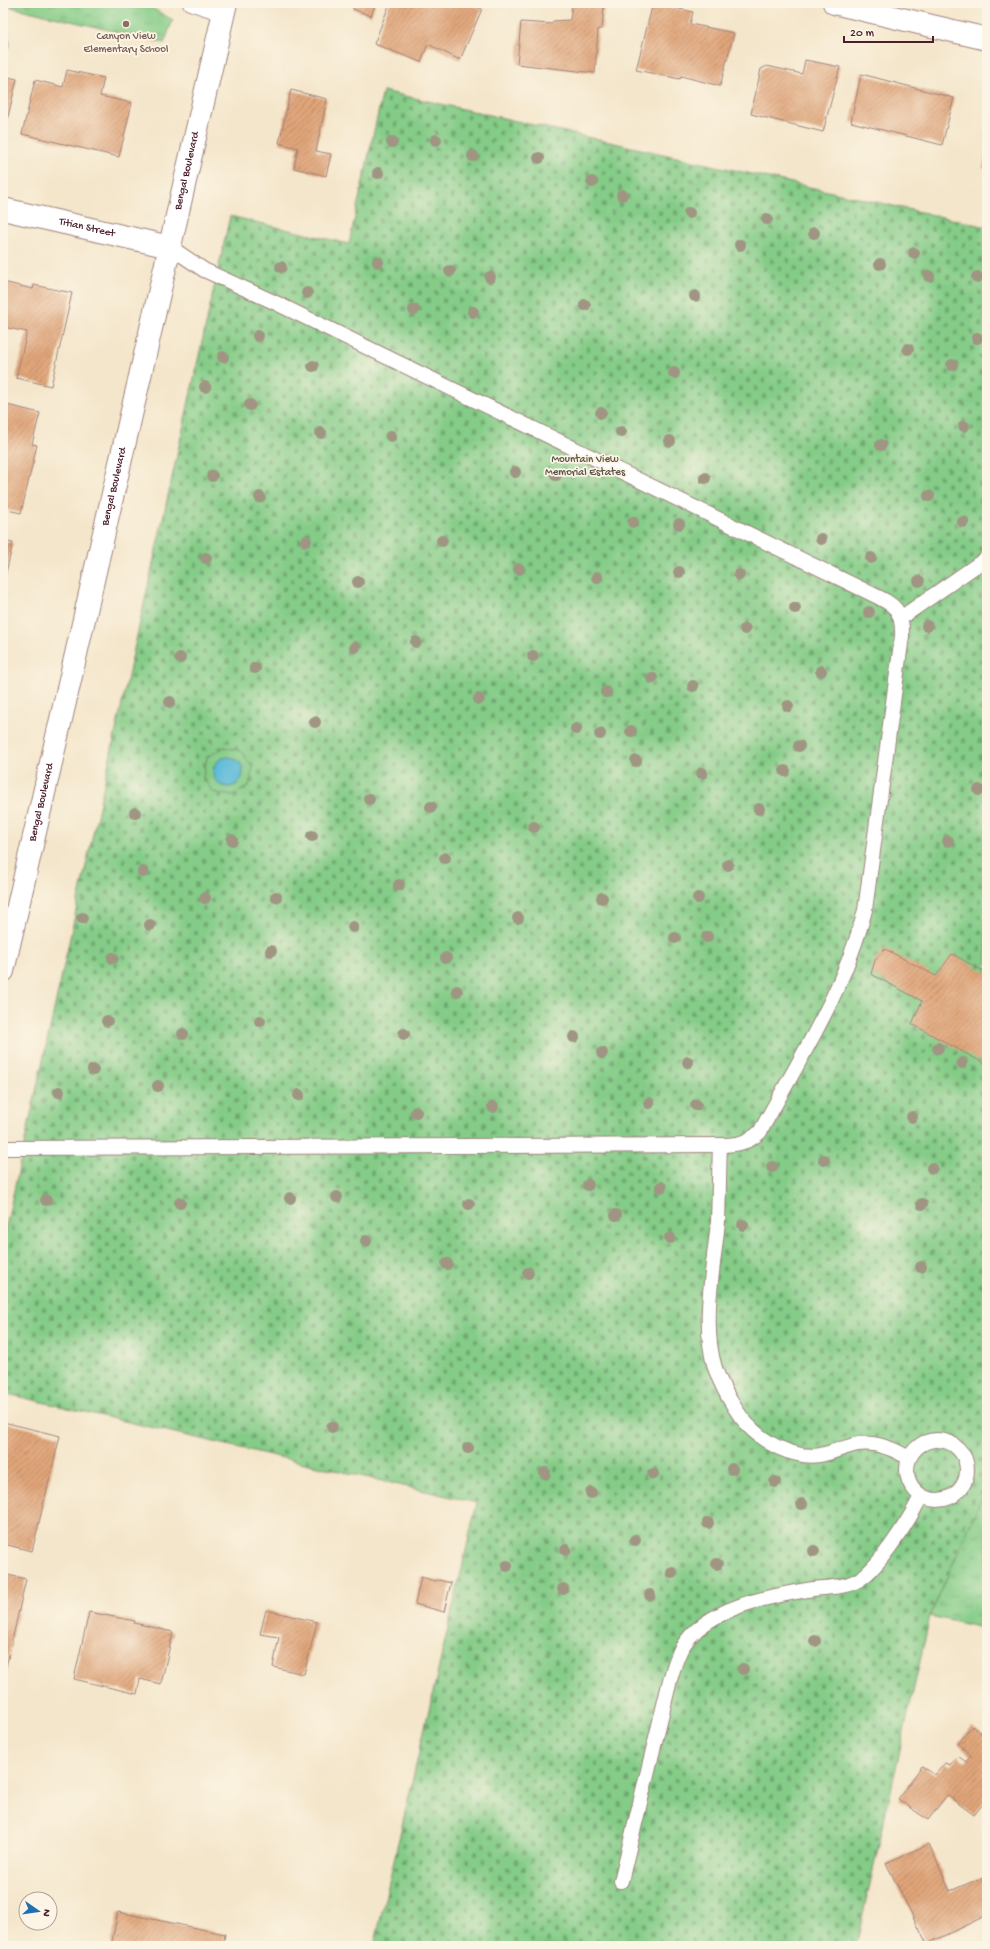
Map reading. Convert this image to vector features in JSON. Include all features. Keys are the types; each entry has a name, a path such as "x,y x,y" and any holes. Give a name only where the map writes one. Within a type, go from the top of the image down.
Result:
{"main road":[{"path":"834,3 987,39"},
{"name":"Bengal Boulevard","path":"3,971 225,9"},
{"name":"Titian Street","path":"3,209 170,247"}],"lane":[{"path":"190,3 225,9"},
{"path":"3,1148 720,1145 743,1143 752,1140 760,1132 829,1004 858,940 866,910 902,636 902,617 898,611 886,600 276,303 204,270 170,247"},
{"path":"902,617 987,558"},
{"path":"720,1145 718,1221 711,1288 709,1333 715,1368 727,1395 741,1418 749,1426 772,1445 786,1451 806,1456 821,1456 857,1444 875,1444 910,1458"},
{"path":"939,1440 958,1449 965,1461 966,1476 964,1483 956,1494 949,1498 935,1500 921,1496 914,1490 908,1477 907,1467 913,1452 925,1443 939,1440"},
{"path":"620,1881 675,1661 689,1638 714,1618 743,1604 764,1597 841,1586 859,1579 880,1559 921,1496"}],"green space":[{"name":"Canyon View Elementary School","path":"3,3 143,3 173,20 164,43 3,5"},
{"name":"Mountain View Memorial Estates","path":"383,91 987,227 987,1489 985,1490 930,1616 856,1946 374,1946 477,1503 3,1393 3,1240 230,216 349,244"},
{"path":"224,747 241,751 253,767 249,786 231,796 213,792 203,777 207,757"},
{"path":"985,1489 987,1489 987,1629 930,1616"}],"water":[{"path":"7,31 10,45 3,53 3,32"},
{"path":"228,757 239,761 243,772 239,783 228,787 217,783 213,772 217,761"}],"building":[{"path":"355,3 376,3 371,16 353,9"},
{"path":"390,3 468,3 482,9 460,60 428,44 421,62 374,44"},
{"path":"572,3 604,5 602,29 598,29 595,73 517,64 521,22 552,24 553,21 570,20"},
{"path":"653,3 693,12 690,24 734,33 720,86 681,76 680,79 636,70"},
{"path":"805,60 840,67 823,132 751,114 761,69 767,66 802,74"},
{"path":"67,70 104,78 100,96 132,103 119,157 22,134 35,80 63,87"},
{"path":"861,74 954,98 942,145 851,122"},
{"path":"3,76 17,79 5,129 3,128"},
{"path":"291,90 327,99 316,151 331,154 326,176 294,168 298,148 279,143"},
{"path":"987,155 987,169 983,168"},
{"path":"3,282 33,289 34,285 72,293 51,386 16,378 27,332 3,327"},
{"path":"3,404 40,413 32,444 37,445 21,513 3,509"},
{"path":"3,541 13,543 4,581 3,581"},
{"path":"885,949 936,976 952,954 987,973 987,1065 912,1024 922,1001 871,974 875,960"},
{"path":"3,1422 60,1436 32,1551 3,1544"},
{"path":"3,1574 26,1579 4,1676 3,1675"},
{"path":"421,1577 451,1583 444,1612 415,1604"},
{"path":"266,1610 317,1622 304,1674 273,1667 279,1637 260,1634"},
{"path":"89,1612 135,1621 134,1623 173,1632 161,1684 140,1679 137,1694 74,1679"},
{"path":"972,1726 987,1738 987,1799 974,1815 947,1795 928,1820 898,1799 922,1766 935,1775 945,1763 950,1765 958,1756 966,1762 971,1755 958,1744"},
{"path":"929,1844 950,1891 981,1878 987,1891 987,1915 927,1944 886,1863"},
{"path":"118,1912 225,1934 223,1946 111,1946"}],"place":[{"name":"Canyon View Elementary School","path":"126,24"}]}
